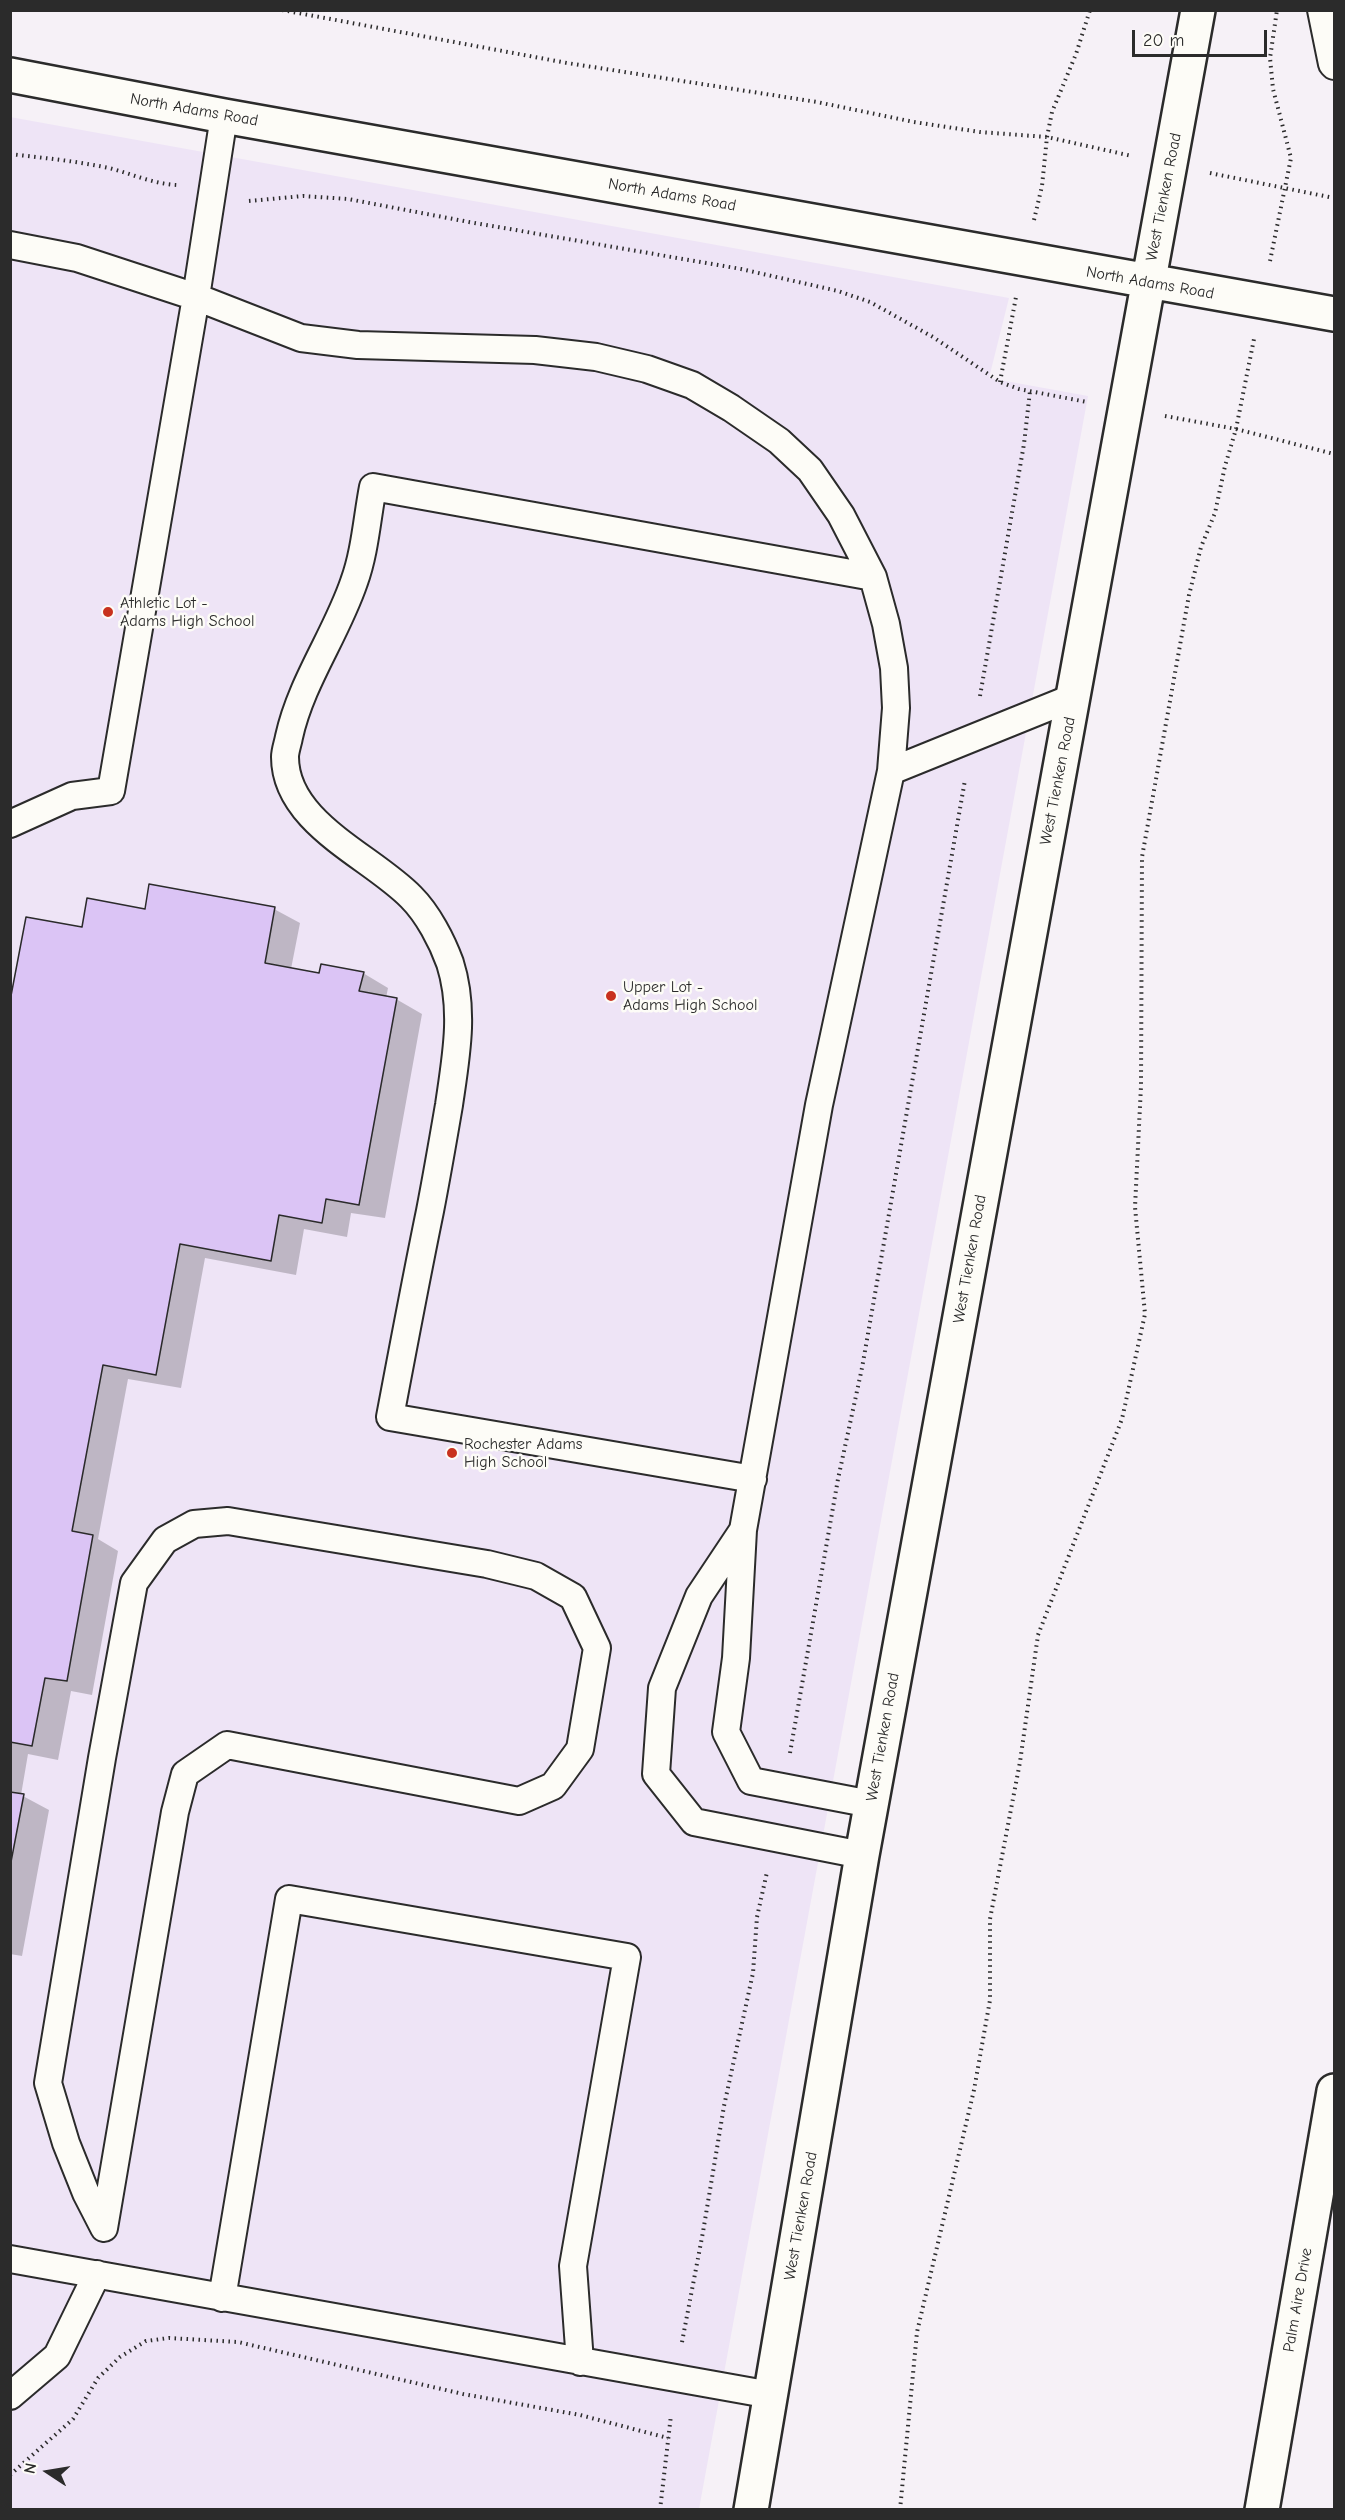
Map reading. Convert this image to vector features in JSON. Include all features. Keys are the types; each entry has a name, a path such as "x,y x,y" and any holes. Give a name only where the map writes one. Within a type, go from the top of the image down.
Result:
{"street":[{"name":"West Tienken Road","path":"750,2510 871,1804 1198,10"},
{"name":"North Adams Road","path":"10,75 224,116 1335,314"},
{"name":"Palm Aire Drive","path":"1262,2510 1335,2091"}],"lane":[{"path":"1321,10 1332,64 1335,66"},
{"path":"10,824 72,796 111,791 196,297 224,116"},
{"path":"10,245 77,258 196,297 301,338 358,345 536,350 596,357 647,369 692,385 779,441 810,470 841,515 873,577 886,624 894,668 896,708 891,771 819,1105 743,1530 736,1658 726,1732 751,1781 871,1804"},
{"path":"753,1479 390,1417 440,1155 459,1040 458,1004 450,963 433,928 412,898 382,872 326,831 303,808 290,784 285,757 291,725 306,688 335,630 355,580 374,487 873,577"},
{"path":"891,771 1074,697"},
{"path":"228,1521 487,1564 536,1576 573,1597 597,1648 580,1749 553,1786 519,1801 227,1745 185,1774 175,1812 104,2228 86,2193 66,2144 48,2083 102,1758 134,1583 165,1540 194,1524 228,1521"},
{"path":"743,1530 699,1596 662,1688 656,1774 694,1822 862,1855"},
{"path":"222,2298 289,1899 384,1913 627,1957 573,2266 580,2362"},
{"path":"10,2259 771,2395"},
{"path":"10,2396 57,2356 98,2274"}],"path":[{"path":"282,10 567,63 817,102 914,122 980,132 1047,137 1092,147"},
{"path":"1047,137 1052,112 1076,54 1090,10"},
{"path":"1277,10 1270,58 1273,89 1291,158 1285,189"},
{"path":"10,154 90,164 164,184 178,185"},
{"path":"1240,180 1335,198"},
{"path":"242,202 303,196 348,199 741,269 838,291 870,302 933,337 1000,382 1058,397"},
{"path":"783,1787 838,1479 862,1368 1024,444 1030,391"},
{"path":"1187,420 1236,429 1335,454"},
{"path":"900,2510 917,2332 974,2090 990,2000 990,1919 1020,1762 1038,1635 1122,1419 1145,1314 1135,1207 1140,1086 1142,857 1189,595 1202,547 1215,513 1236,429"},
{"path":"660,2510 674,2379 703,2232 724,2106 753,1973 758,1917 773,1838"},
{"path":"10,2475 73,2419 98,2378 120,2357 146,2341 169,2338 237,2342 464,2394 580,2415 668,2438"}],"shaded area":[{"name":"Rochester Adams High School","path":"10,117 1009,298 989,378 1088,396 699,2509 11,2509"}],"building":[{"path":"149,884 275,907 265,963 319,973 321,964 364,972 359,991 397,998 359,1205 326,1199 322,1223 279,1215 271,1261 180,1244 156,1375 103,1365 72,1531 93,1535 67,1681 45,1678 32,1746 10,1742 10,1001 26,917 82,927 87,898 145,909"},
{"path":"10,1792 24,1794 10,1867"}],"place":[{"name":"Athletic Lot - Adams High School","path":"108,612"},
{"name":"Upper Lot - Adams High School","path":"611,996"},
{"name":"Rochester Adams High School","path":"452,1453"}]}
